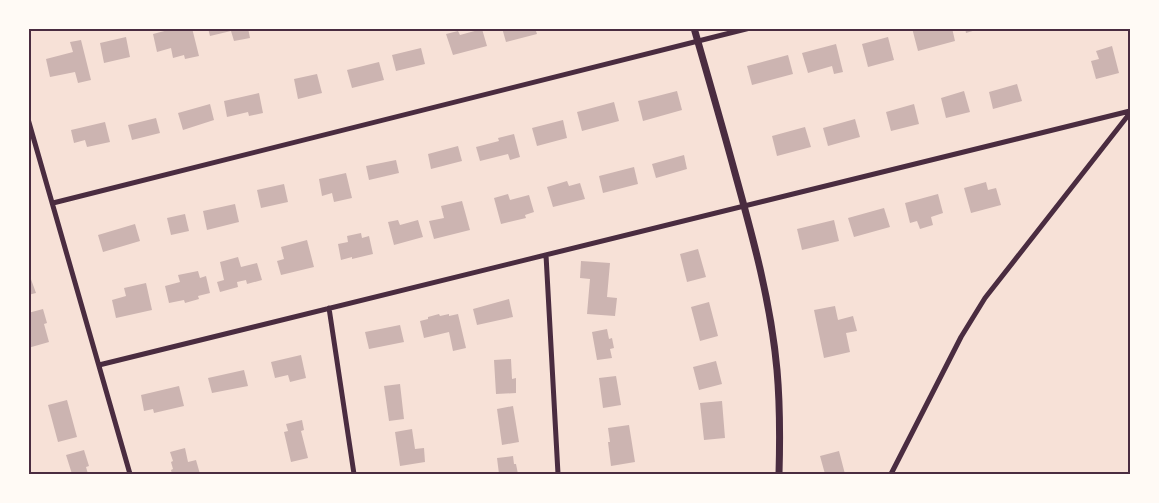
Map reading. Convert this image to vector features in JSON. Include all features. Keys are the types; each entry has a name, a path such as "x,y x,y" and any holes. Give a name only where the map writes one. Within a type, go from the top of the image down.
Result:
{"street":[{"path":"694,28 762,280 772,336 778,394 779,474"},
{"path":"53,203 750,28"},
{"path":"99,365 1131,112"},
{"path":"891,474 961,337 986,298 1131,112"},
{"path":"28,119 130,474"},
{"path":"546,255 558,474"},
{"path":"329,308 354,474"}],"building":[{"path":"176,28 192,28 199,56 185,59 184,55 173,58 171,48 157,52 153,34"},
{"path":"208,28 248,28 250,38 234,41 231,31 210,36"},
{"path":"502,28 535,28 537,34 506,42"},
{"path":"912,28 952,28 955,41 918,51"},
{"path":"965,28 979,28 979,29 966,33"},
{"path":"482,29 487,46 453,55 446,34 458,31 460,35"},
{"path":"126,37 130,57 104,63 100,43"},
{"path":"888,37 894,60 868,67 862,44"},
{"path":"81,40 91,80 78,83 75,72 50,77 46,59 73,52 70,42"},
{"path":"836,44 843,72 834,74 832,66 808,73 802,53"},
{"path":"1112,46 1119,73 1096,79 1091,61 1099,59 1096,51"},
{"path":"421,48 425,64 396,71 392,55"},
{"path":"788,55 793,74 752,85 747,66"},
{"path":"379,62 384,80 352,88 347,70"},
{"path":"317,74 322,93 298,99 294,79"},
{"path":"1017,84 1022,101 993,109 989,92"},
{"path":"677,91 682,110 643,121 638,101"},
{"path":"964,91 970,112 946,118 941,98"},
{"path":"259,93 263,113 249,116 248,112 227,117 224,101"},
{"path":"614,102 619,121 582,131 577,112"},
{"path":"210,104 214,120 183,130 178,113"},
{"path":"914,104 919,124 891,131 886,112"},
{"path":"156,118 160,133 132,140 128,125"},
{"path":"855,119 860,137 828,146 823,128"},
{"path":"563,120 567,138 537,146 532,128"},
{"path":"105,122 110,142 87,147 85,140 74,143 71,130"},
{"path":"805,127 811,147 777,156 772,136"},
{"path":"514,134 520,157 510,160 508,154 480,161 476,147"},
{"path":"458,146 462,161 431,169 428,154"},
{"path":"684,155 687,169 656,178 652,164"},
{"path":"396,160 399,173 369,180 366,166"},
{"path":"634,167 638,184 603,193 599,176"},
{"path":"346,173 352,198 334,202 332,193 322,196 319,179"},
{"path":"567,181 569,186 580,183 585,199 553,207 547,187"},
{"path":"986,182 988,190 996,188 1001,205 971,213 964,188"},
{"path":"284,184 288,202 261,208 257,190"},
{"path":"508,194 510,200 529,195 534,212 525,215 526,218 501,224 494,198"},
{"path":"938,194 943,213 931,217 933,225 920,229 917,221 910,223 905,203"},
{"path":"462,201 470,230 434,239 429,221 444,218 441,206"},
{"path":"235,204 239,222 207,230 203,211"},
{"path":"884,208 890,227 854,237 848,218"},
{"path":"185,214 189,231 171,235 167,218"},
{"path":"398,220 400,225 418,220 423,237 394,245 388,222"},
{"path":"834,220 839,241 802,250 797,229"},
{"path":"135,224 140,241 103,252 98,235"},
{"path":"361,233 362,238 369,236 373,254 341,260 338,244 348,242 347,236"},
{"path":"307,240 314,267 281,275 277,261 284,259 281,247"},
{"path":"698,249 706,277 687,282 680,254"},
{"path":"238,257 241,267 257,263 262,280 247,284 246,280 237,282 238,287 220,292 217,282 224,280 220,262"},
{"path":"581,261 610,263 607,297 617,298 615,316 587,314 590,279 580,278"},
{"path":"28,271 36,293 28,295"},
{"path":"198,271 200,278 206,276 210,293 185,303 184,300 169,303 165,286 180,282 178,275"},
{"path":"146,283 152,310 116,318 112,300 126,296 124,288"},
{"path":"509,299 513,317 477,325 473,309"},
{"path":"709,302 718,336 700,341 691,307"},
{"path":"835,306 838,320 853,316 857,331 846,333 850,352 824,358 814,310"},
{"path":"43,309 49,342 28,348 28,313"},
{"path":"439,314 440,316 449,314 449,316 458,314 466,348 453,351 449,332 424,338 420,321"},
{"path":"400,325 404,342 369,349 365,332"},
{"path":"607,329 614,348 610,349 612,358 597,360 592,332"},
{"path":"301,355 306,378 290,382 288,375 275,378 271,362"},
{"path":"511,359 512,379 516,378 516,393 496,394 494,360"},
{"path":"716,361 722,384 699,390 693,367"},
{"path":"244,370 248,386 212,393 208,378"},
{"path":"616,376 621,405 603,408 599,378"},
{"path":"400,384 404,419 389,421 384,386"},
{"path":"179,386 184,406 154,413 153,409 144,411 141,395"},
{"path":"67,400 77,437 58,442 48,405"},
{"path":"722,401 725,438 704,440 700,403"},
{"path":"513,406 519,442 502,445 497,409"},
{"path":"302,420 304,430 301,431 308,458 291,462 284,432 288,431 286,424"},
{"path":"629,425 635,462 611,466 608,428"},
{"path":"412,429 415,449 424,448 425,462 400,466 395,432"},
{"path":"185,448 188,462 196,460 200,474 172,474 171,462 173,461 170,452"},
{"path":"84,450 89,466 86,467 88,474 72,474 66,455"},
{"path":"839,451 845,474 825,474 820,456"},
{"path":"513,456 518,474 499,474 497,458"}]}
